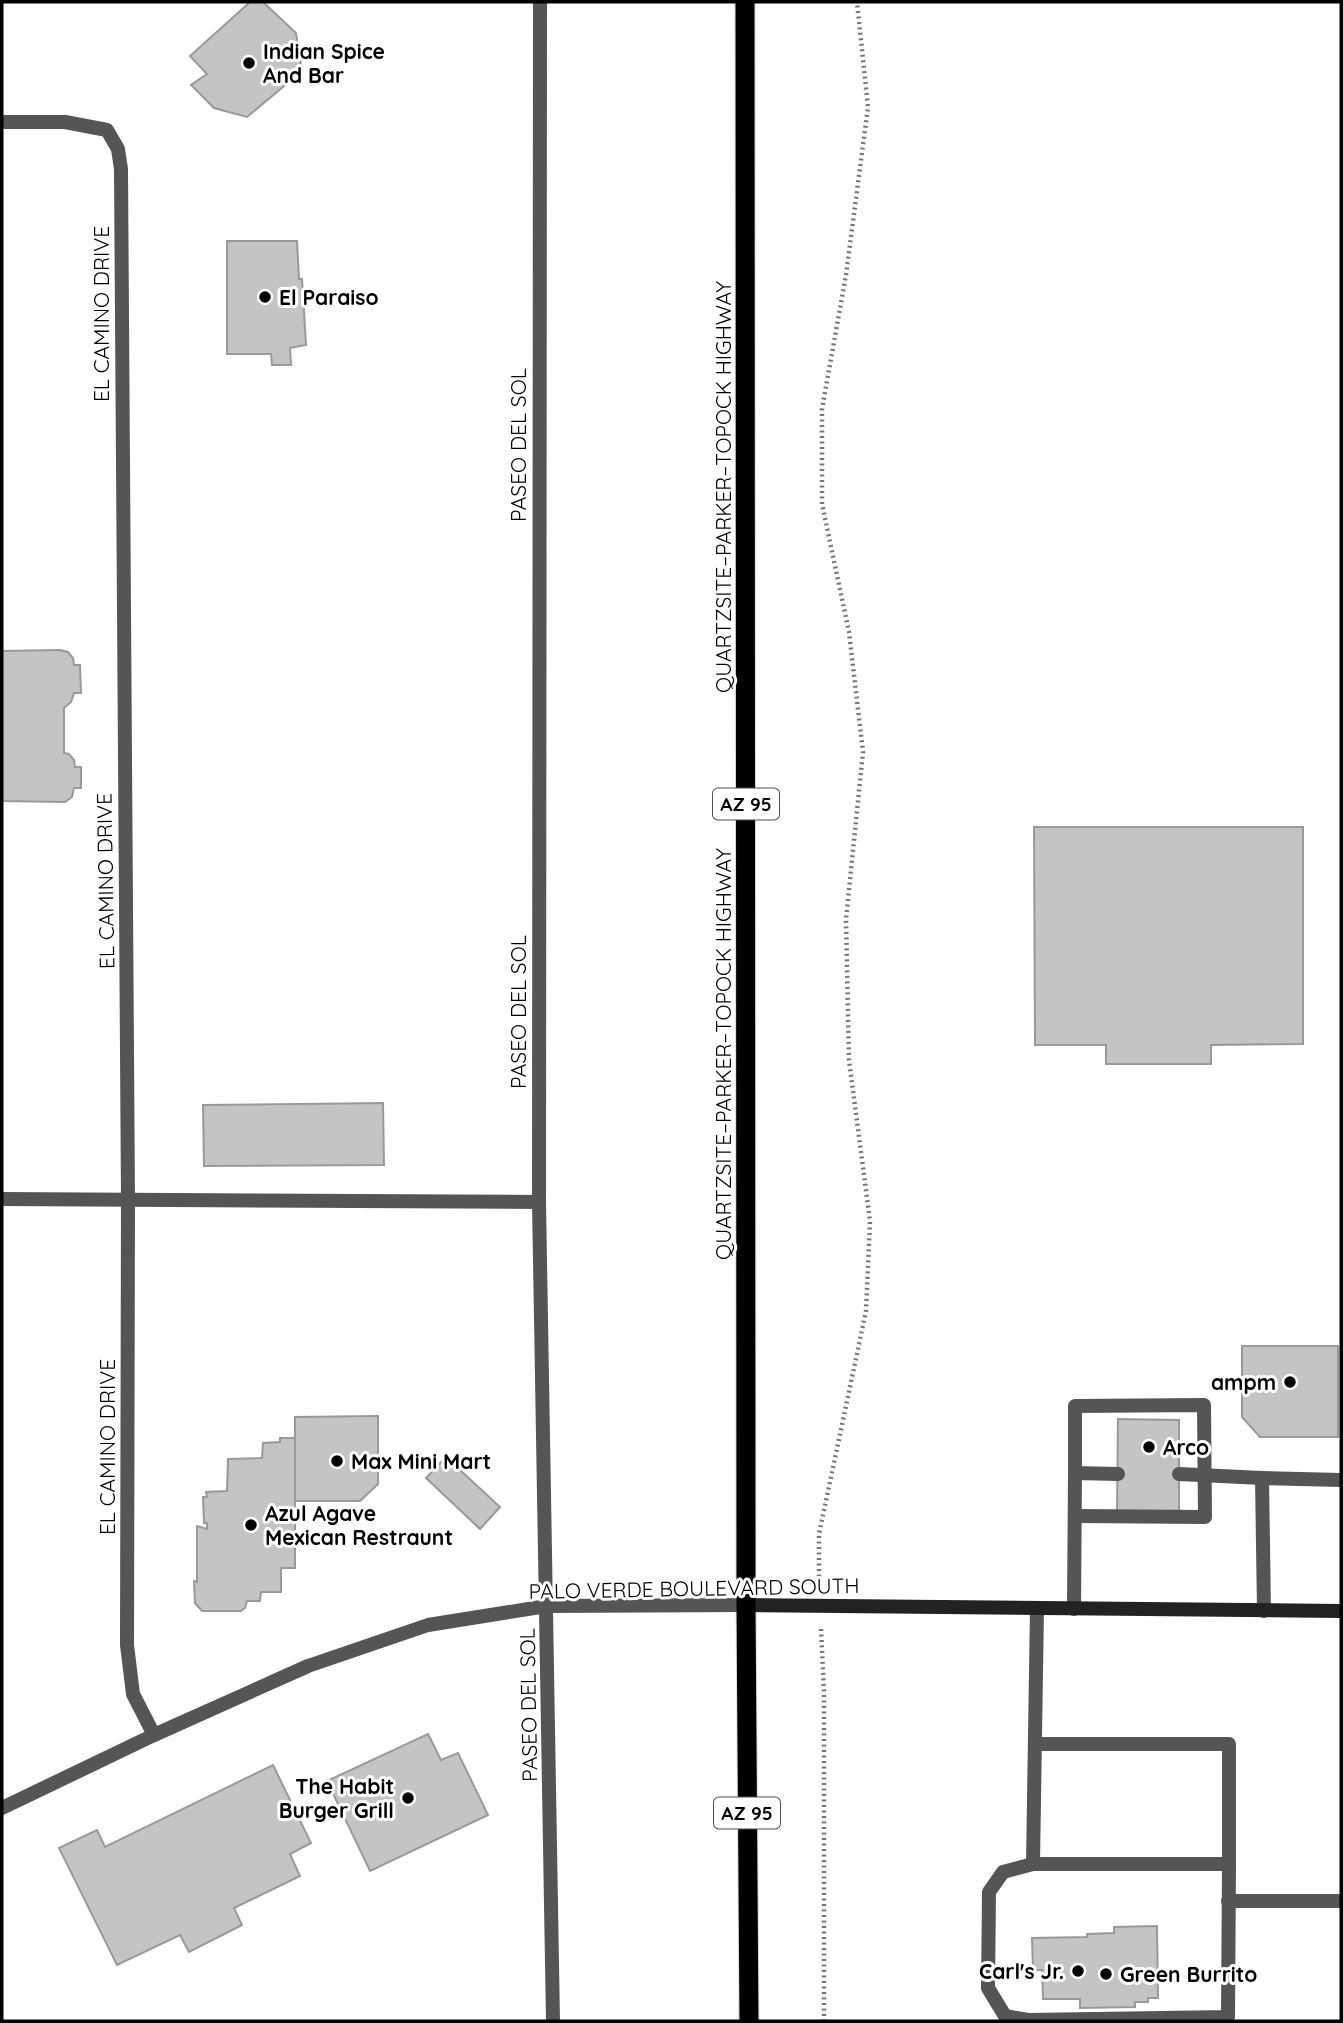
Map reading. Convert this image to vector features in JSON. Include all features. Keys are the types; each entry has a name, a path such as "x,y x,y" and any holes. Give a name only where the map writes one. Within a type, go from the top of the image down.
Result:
{"highway":[{"name":"QUARTZSITE–PARKER–TOPOCK HIGHWAY","path":"746,2 746,1605 749,2021"}],"main road":[{"name":"PALO VERDE BOULEVARD SOUTH","path":"746,1605 1341,1611"}],"street":[{"name":"PASEO DEL SOL","path":"540,2 540,1202 554,2021"},
{"name":"EL CAMINO DRIVE","path":"2,122 65,122 107,130 118,149 121,169 128,1200 127,1645 132,1694 154,1735"},
{"path":"2,1199 540,1202"},
{"path":"1074,1609 1075,1406 1204,1405 1205,1517 1075,1516"},
{"path":"1075,1473 1118,1474"},
{"path":"1179,1475 1341,1480"},
{"path":"1262,1478 1264,1611"},
{"name":"PALO VERDE BOULEVARD SOUTH","path":"2,1808 154,1735 308,1666 428,1625 547,1606 746,1605"},
{"path":"1033,1864 1037,1608"},
{"path":"1035,1744 1229,1744 1229,1864 1228,2017 1028,2020 1005,2016 988,1988 989,1892 1003,1872 1033,1864 1229,1864"},
{"path":"1228,1900 1341,1901"}],"path":[{"path":"824,2021 824,1692 819,1606 819,1534 866,1311 870,1220 849,1060 846,919 863,752 849,632 822,504 822,409 846,275 868,107 857,2"}],"building":[{"name":"Indian Spice And Bar","path":"250,2 263,2 296,33 302,71 247,117 214,108 191,85 207,74 190,56"},
{"name":"El Paraiso","path":"227,241 297,241 306,345 290,348 291,365 272,365 271,354 227,354"},
{"path":"2,651 68,652 74,665 80,665 81,693 74,693 71,702 64,708 64,753 74,760 75,767 81,767 81,788 74,788 72,797 65,802 2,801"},
{"path":"1034,827 1303,827 1303,1044 1211,1045 1211,1064 1106,1064 1106,1045 1035,1045"},
{"path":"383,1103 384,1165 204,1166 203,1105"},
{"name":"ampm","path":"1242,1346 1338,1346 1338,1437 1260,1437 1242,1417"},
{"name":"Max Mini Mart","path":"378,1416 378,1484 360,1501 295,1501 295,1417"},
{"name":"Arco","path":"1118,1419 1179,1420 1179,1512 1117,1512"},
{"name":"Azul Agave Mexican Restraunt","path":"280,1438 295,1438 295,1568 281,1568 281,1592 261,1592 260,1601 247,1601 241,1611 202,1611 195,1603 194,1581 197,1582 197,1526 207,1529 207,1523 204,1523 203,1497 207,1497 206,1492 227,1491 228,1459 262,1458 263,1443 280,1442"},
{"path":"446,1457 500,1507 480,1529 426,1478"},
{"name":"The Habit Burger Grill","path":"428,1734 441,1760 458,1753 488,1815 370,1871 327,1781"},
{"path":"273,1765 311,1843 290,1854 300,1876 234,1908 242,1925 189,1952 180,1935 117,1965 59,1848 97,1830 105,1847"},
{"path":"1157,1926 1158,1998 1148,1998 1148,2002 1135,2002 1135,2007 1080,2008 1080,1999 1043,1999 1042,1970 1033,1970 1032,1938 1087,1937 1087,1934 1114,1933 1114,1927"}],"place":[{"name":"Indian Spice And Bar","path":"249,63"},
{"name":"El Paraiso","path":"265,297"},
{"name":"ampm","path":"1290,1382"},
{"name":"Arco","path":"1149,1447"},
{"name":"Max Mini Mart","path":"337,1461"},
{"name":"Azul Agave Mexican Restraunt","path":"251,1525"},
{"name":"The Habit Burger Grill","path":"408,1798"},
{"name":"Carl's Jr.","path":"1078,1971"},
{"name":"Green Burrito","path":"1106,1974"}]}
